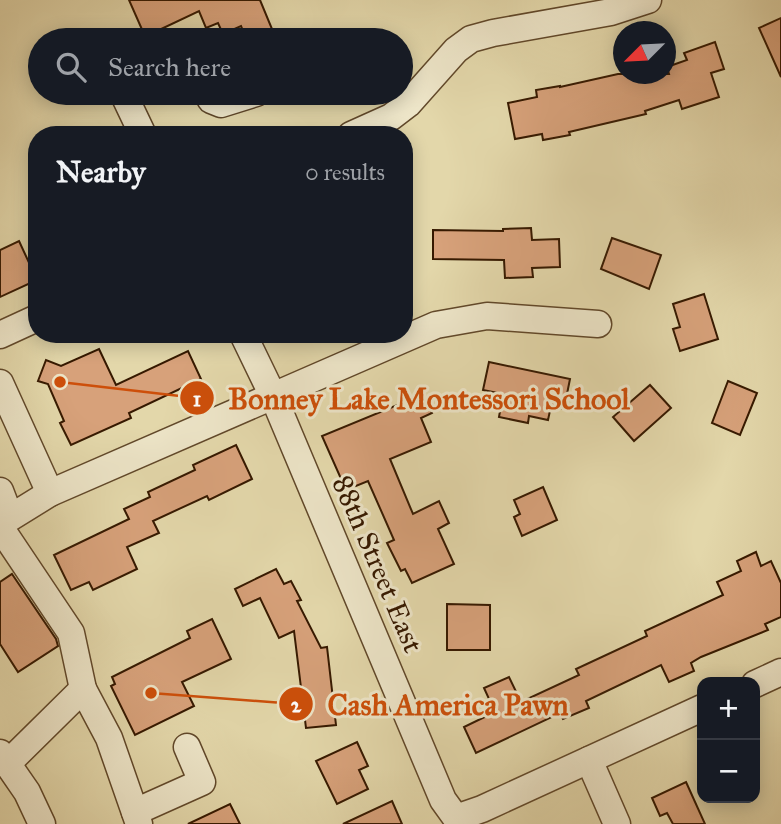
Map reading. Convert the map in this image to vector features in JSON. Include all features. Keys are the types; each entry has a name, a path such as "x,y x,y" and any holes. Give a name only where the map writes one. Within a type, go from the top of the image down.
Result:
{"street":[{"path":"413,89 471,39 611,12 648,0"},
{"path":"129,105 139,126"},
{"path":"371,126 391,117 399,105"},
{"path":"413,335 458,319 487,316 598,324"},
{"path":"0,335 28,322"},
{"name":"88th Street East","path":"247,343 273,396 443,800 456,817 482,809 589,760"},
{"path":"3,523 50,493 395,343"},
{"path":"0,383 50,493"},
{"path":"0,491 3,523 71,633 83,689 109,738 137,818 202,782 187,747"},
{"path":"760,682 781,672"},
{"path":"42,824 27,792 4,758 83,689"},
{"path":"617,824 589,760 697,710"}],"building":[{"path":"129,0 260,0 272,28 220,28 218,23 206,28 199,11 163,28 141,28"},
{"path":"781,18 781,77 759,28"},
{"path":"715,42 724,69 711,73 719,97 682,109 679,100 645,111 646,114 569,132 570,135 543,140 542,134 515,139 508,103 537,97 536,90 613,75 613,84 676,84 676,64 687,60 684,53"},
{"path":"531,228 532,240 559,239 560,267 532,268 533,277 505,278 504,260 433,259 433,230 503,231"},
{"path":"612,238 661,255 649,289 601,269"},
{"path":"19,241 28,260 28,284 0,297 0,250"},
{"path":"704,294 718,339 680,351 673,329 680,327 673,304"},
{"path":"99,349 116,385 188,351 201,379 129,413 131,418 71,445 60,423 64,421 48,384 38,381 46,360 61,366"},
{"path":"489,362 570,379 564,409 551,406 548,420 529,416 528,423 499,417 503,394 483,390"},
{"path":"728,381 757,393 740,435 712,423"},
{"path":"650,385 671,408 634,441 613,417"},
{"path":"424,394 432,413 421,418 431,442 390,459 413,514 439,501 449,523 438,529 454,564 412,583 405,569 401,571 387,543 394,540 368,481 346,490 322,436"},
{"path":"236,445 252,479 209,500 207,496 153,521 159,533 127,547 137,569 93,590 89,582 71,590 54,555 129,519 124,509 150,497 148,492 195,470 193,465"},
{"path":"543,487 557,520 522,536 514,517 520,514 514,500"},
{"path":"756,552 761,566 771,561 781,583 781,617 765,624 768,630 701,657 691,663 694,671 669,682 661,665 586,701 589,708 563,719 560,713 476,753 464,727 495,712 484,688 509,677 521,702 579,675 576,669 647,636 645,631 723,595 717,582 741,571 737,561"},
{"path":"276,569 284,584 291,581 301,600 297,601 321,648 327,647 336,725 306,728 294,631 279,638 260,598 243,606 235,589"},
{"path":"12,574 58,646 18,672 0,644 0,582"},
{"path":"447,604 490,605 490,650 447,650"},
{"path":"212,619 231,659 182,682 194,706 135,735 111,686 115,684 112,677 190,638 187,631"},
{"path":"357,742 368,766 359,770 368,789 337,804 316,761"},
{"path":"686,782 705,824 673,824 667,813 660,816 652,798"},
{"path":"392,801 402,824 343,824"},
{"path":"230,804 240,824 188,824"}],"place":[{"name":"Bonney Lake Montessori School","path":"60,382"},
{"name":"Cash America Pawn","path":"151,693"}]}
